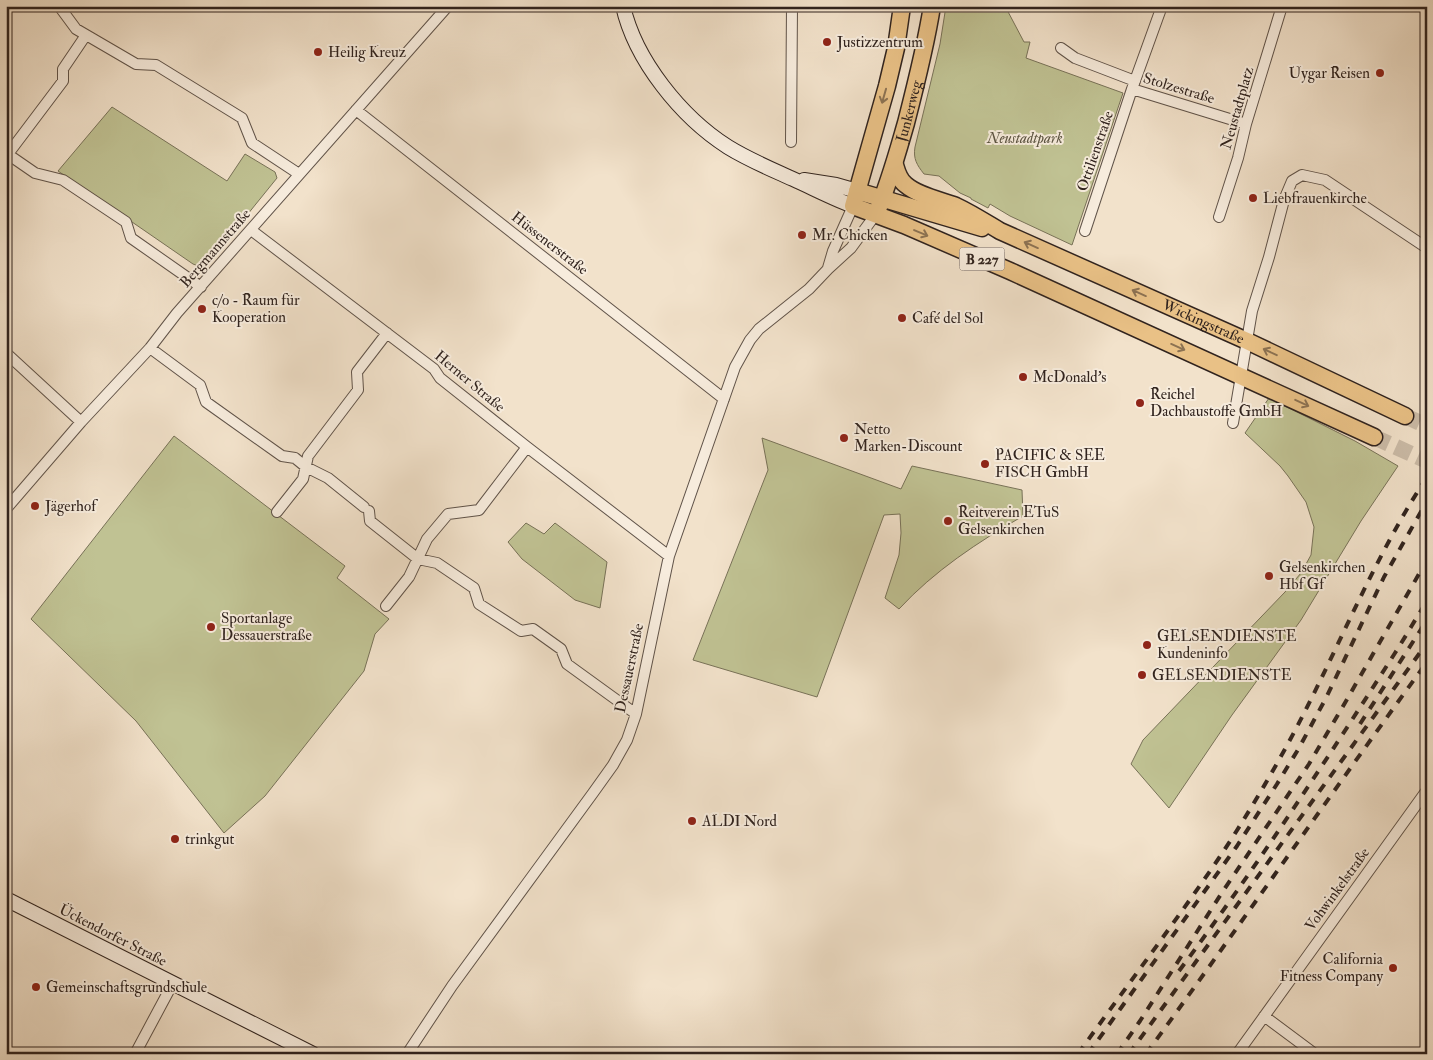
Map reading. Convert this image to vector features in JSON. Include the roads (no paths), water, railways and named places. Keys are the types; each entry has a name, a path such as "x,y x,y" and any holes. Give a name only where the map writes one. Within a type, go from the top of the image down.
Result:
{"main road":[{"path":"623,6 631,34 652,71 679,104 699,124 727,146 793,179 836,185 855,198"},
{"name":"Junkerweg","path":"855,198 887,86 896,48 902,6"},
{"name":"Junkerweg","path":"879,206 894,165 912,100 932,6"},
{"name":"Wickingstraße","path":"894,165 901,180 914,190 979,217 1000,231 1247,341 1405,416"},
{"name":"Wickingstraße","path":"855,198 879,206 1000,231"},
{"name":"Wickingstraße","path":"879,206 1010,271 1374,436"},
{"name":"Ückendorfer Straße","path":"6,899 313,1054"}],"street":[{"path":"59,6 76,29 136,64 156,65 242,118 252,143 299,174"},
{"name":"Bergmannstraße","path":"8,504 150,348 177,313 448,6"},
{"path":"791,142 792,6"},
{"name":"Ottilienstraße","path":"1085,231 1133,85 1162,6"},
{"name":"Neustadtplatz","path":"1219,217 1282,6"},
{"path":"86,35 64,69 63,81 7,154 34,173 63,180 126,222 131,238 201,287"},
{"path":"1061,48 1075,58 1133,85"},
{"name":"Stolzestraße","path":"1133,85 1246,124"},
{"name":"Hüssenerstraße","path":"356,110 724,399"},
{"path":"1233,423 1252,311 1284,200 1292,181 1302,175 1325,180 1427,248"},
{"name":"Dessauerstraße","path":"828,269 855,198"},
{"name":"Dessauerstraße","path":"407,1054 452,986 613,765 627,740 636,714 668,556 735,367 742,354 755,334 770,319 809,289 851,248 879,206"},
{"name":"Herner Straße","path":"251,230 434,369 440,378 668,556"},
{"path":"277,512 303,479 308,456 358,390 357,372 387,333"},
{"path":"150,348 200,385 206,402 282,456 295,458 306,467 328,478 367,509 370,521 418,559 437,563 474,588 479,604 521,631 533,629 561,648 567,664 636,714"},
{"path":"6,352 81,422"},
{"path":"386,606 409,577 427,540 448,514 480,510 527,447"},
{"name":"Vohwinkelstraße","path":"1237,1054 1427,790"},
{"path":"135,1054 173,983"},
{"path":"1264,1016 1315,1054"}],"tunnel":[{"path":"1405,416 1427,426"},
{"path":"1374,437 1427,461"}],"railway":[{"path":"1078,1054 1202,883 1251,808 1299,723 1387,545 1427,477"},
{"path":"1088,1054 1237,846 1277,784 1326,698 1384,577 1427,501"},
{"path":"1117,1054 1223,891 1309,764 1427,560"},
{"path":"1179,971 1290,814 1427,601"},
{"path":"1360,724 1427,620"},
{"path":"1129,1054 1427,643"},
{"path":"1146,1054 1427,662"}],"place":[{"name":"Justizzentrum","path":"827,42"},
{"name":"Heilig Kreuz","path":"318,52"},
{"name":"Uygar Reisen","path":"1380,73"},
{"name":"Liebfrauenkirche","path":"1253,198"},
{"name":"Mr. Chicken","path":"802,235"},
{"name":"c/o - Raum für Kooperation","path":"202,309"},
{"name":"Café del Sol","path":"902,318"},
{"name":"McDonald's","path":"1023,377"},
{"name":"Reichel Dachbaustoffe GmbH","path":"1140,403"},
{"name":"Netto Marken-Discount","path":"844,438"},
{"name":"PACIFIC & SEE FISCH GmbH","path":"985,464"},
{"name":"Jägerhof","path":"35,506"},
{"name":"Reitverein ETuS Gelsenkirchen","path":"948,521"},
{"name":"Gelsenkirchen Hbf Gf","path":"1269,576"},
{"name":"Sportanlage Dessauerstraße","path":"211,627"},
{"name":"GELSENDIENSTE Kundeninfo","path":"1147,645"},
{"name":"GELSENDIENSTE","path":"1142,675"},
{"name":"ALDI Nord","path":"692,821"},
{"name":"trinkgut","path":"175,839"},
{"name":"California Fitness Company","path":"1393,968"},
{"name":"Gemeinschaftsgrundschule","path":"36,987"}],"park label":[{"name":"Neustadtpark","path":"1025,138"}]}
